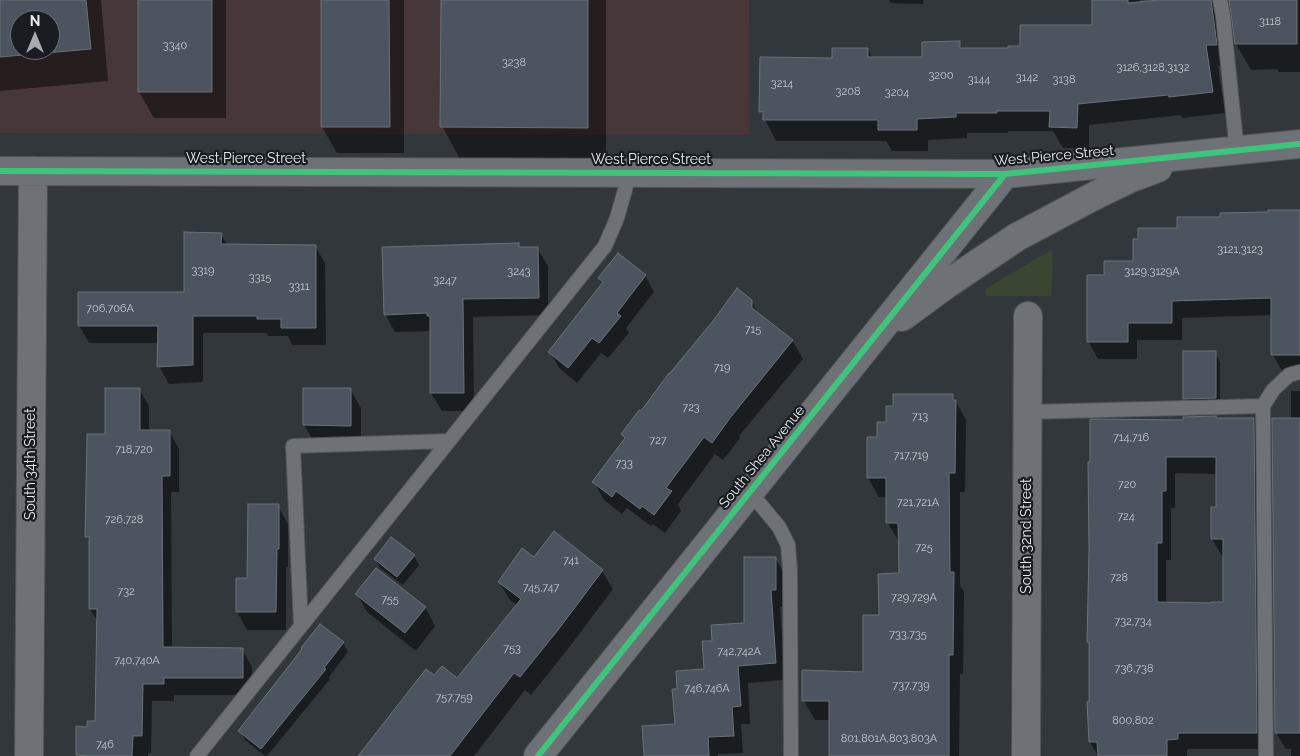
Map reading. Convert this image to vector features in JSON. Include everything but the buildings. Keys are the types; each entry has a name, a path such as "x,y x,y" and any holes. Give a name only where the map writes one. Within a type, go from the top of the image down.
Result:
{"street":[{"name":"West Pierce Street","path":"0,172 1004,174 1238,152 1300,144"},
{"path":"869,342 947,284 1017,237 1129,179 1187,156"},
{"name":"South 34th Street","path":"29,756 33,171"},
{"name":"South Shea Avenue","path":"538,756 1004,174"},
{"name":"South 32nd Street","path":"1026,756 1028,316"}],"lane":[{"path":"1220,0 1238,152"},
{"path":"197,756 605,246 618,218 630,172"},
{"path":"1266,756 1262,406 1273,390 1289,375 1300,372"},
{"path":"1027,412 1262,406"},
{"path":"301,626 293,446 449,441"},
{"path":"750,492 779,527 788,545 790,570 790,756"}],"shaded area":[{"path":"0,0 749,0 750,135 0,133"}],"green space":[{"path":"1052,250 1051,296 986,296 985,290"}],"cycle path":[{"path":"0,171 1005,174 1300,144"},
{"path":"538,756 1005,174"}]}
